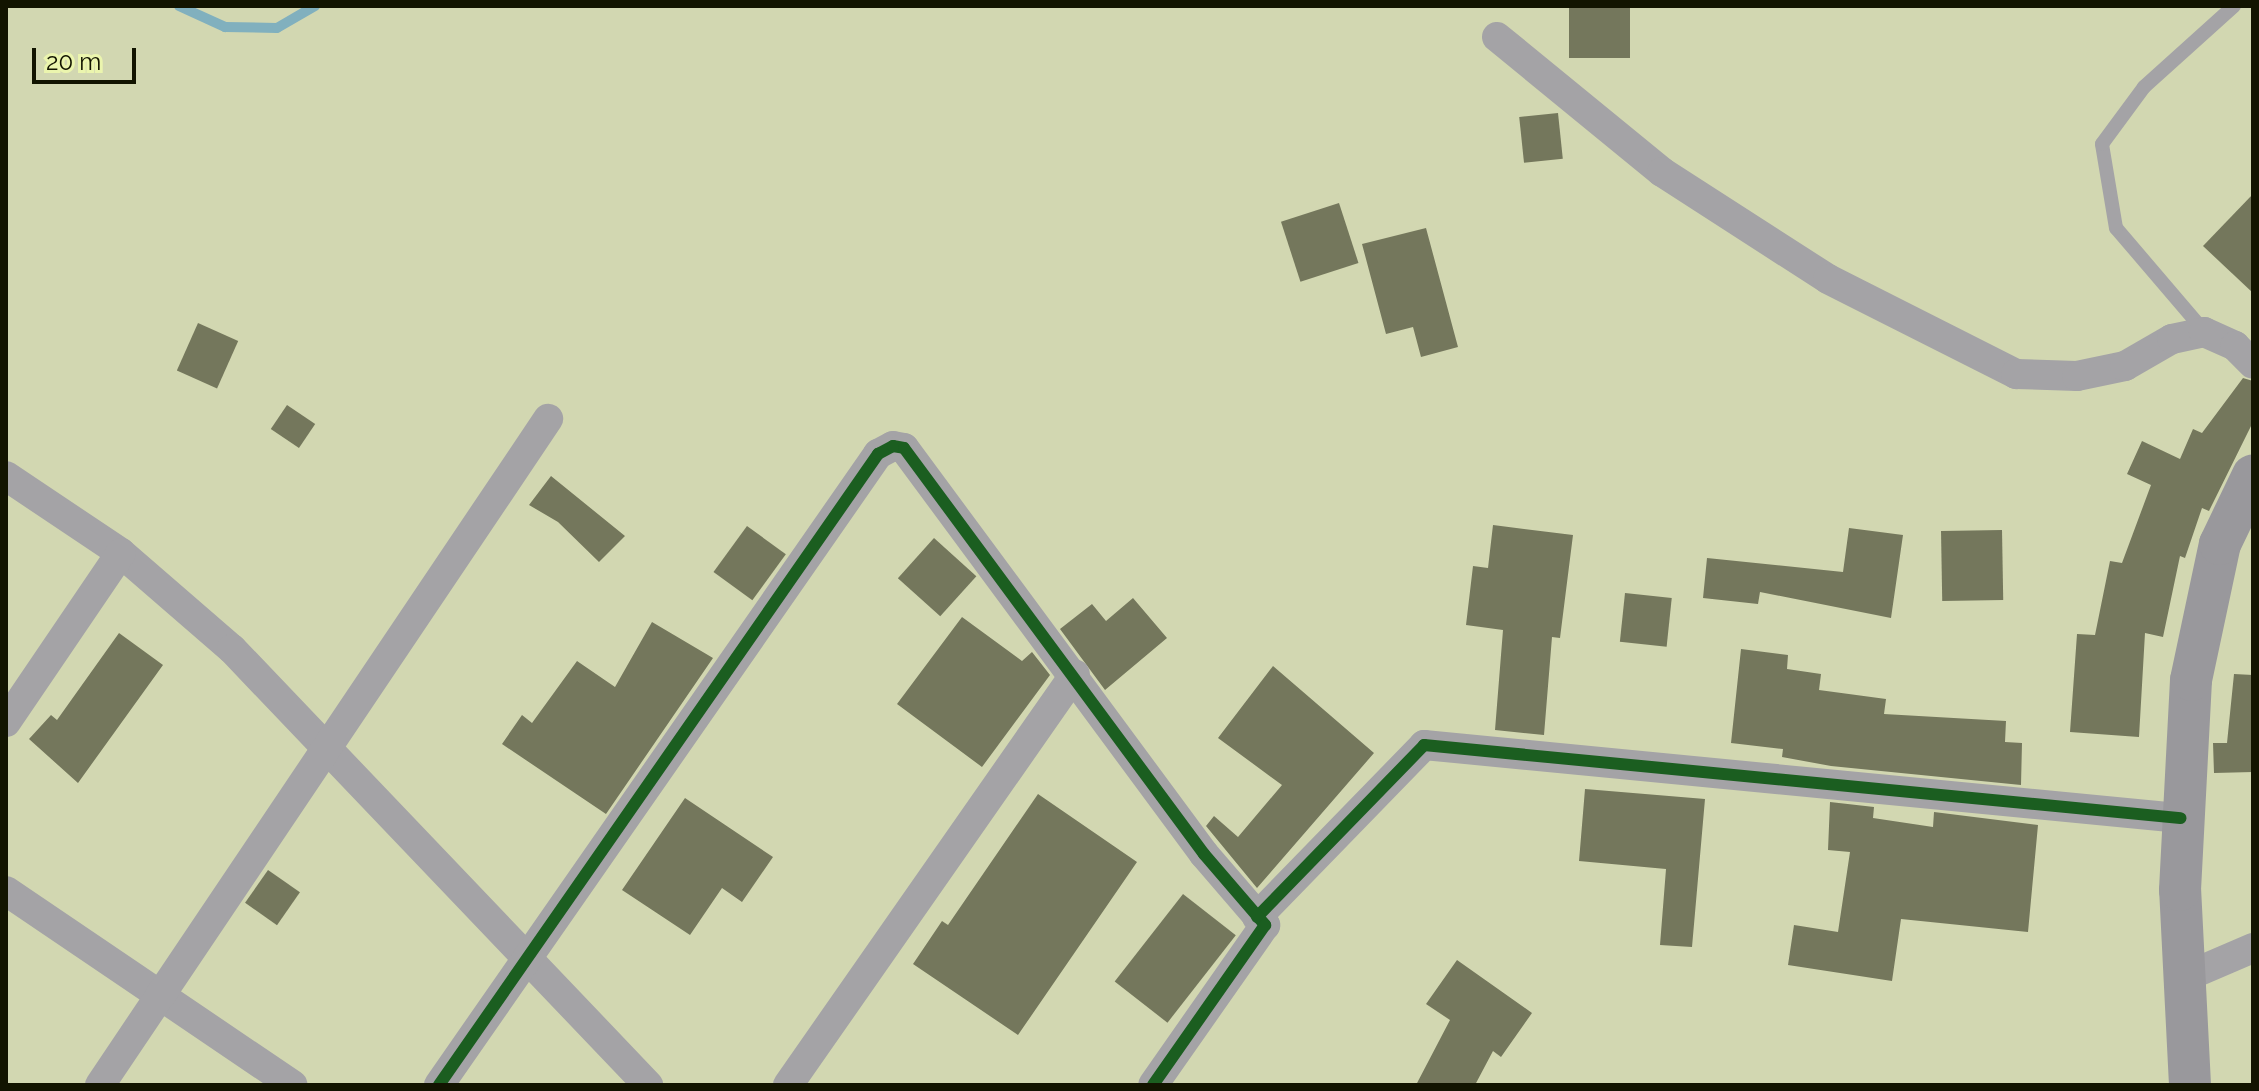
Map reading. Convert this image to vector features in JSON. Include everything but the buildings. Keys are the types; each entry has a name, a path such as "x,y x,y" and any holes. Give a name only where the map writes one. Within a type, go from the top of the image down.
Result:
{"main road":[{"path":"2190,1085 2183,978 2180,818 2199,633 2220,544 2253,475"}],"street":[{"path":"1497,37 1662,172 1828,279 2016,374 2077,376 2125,366 2172,339 2204,332 2235,346 2253,364"},
{"path":"100,1085 164,995 548,419"},
{"path":"439,1085 885,449 904,448 1075,674 1204,854 1265,925 1153,1085"},
{"path":"6,476 121,553 232,649 648,1085"},
{"path":"6,722 121,553"},
{"path":"788,1085 1075,674"},
{"path":"1257,917 1424,745 2180,818"},
{"path":"6,891 293,1085"},
{"path":"2183,978 2253,948"}],"lane":[{"path":"2204,332 2116,228 2102,144 2144,87 2234,6"}],"waterway":[{"path":"179,6 225,27 277,28 315,6"}],"cycle path":[{"path":"439,1085 878,454 893,446 904,448 1204,854 1265,925 1153,1085"},
{"path":"1257,917 1424,745 2180,818"}]}
